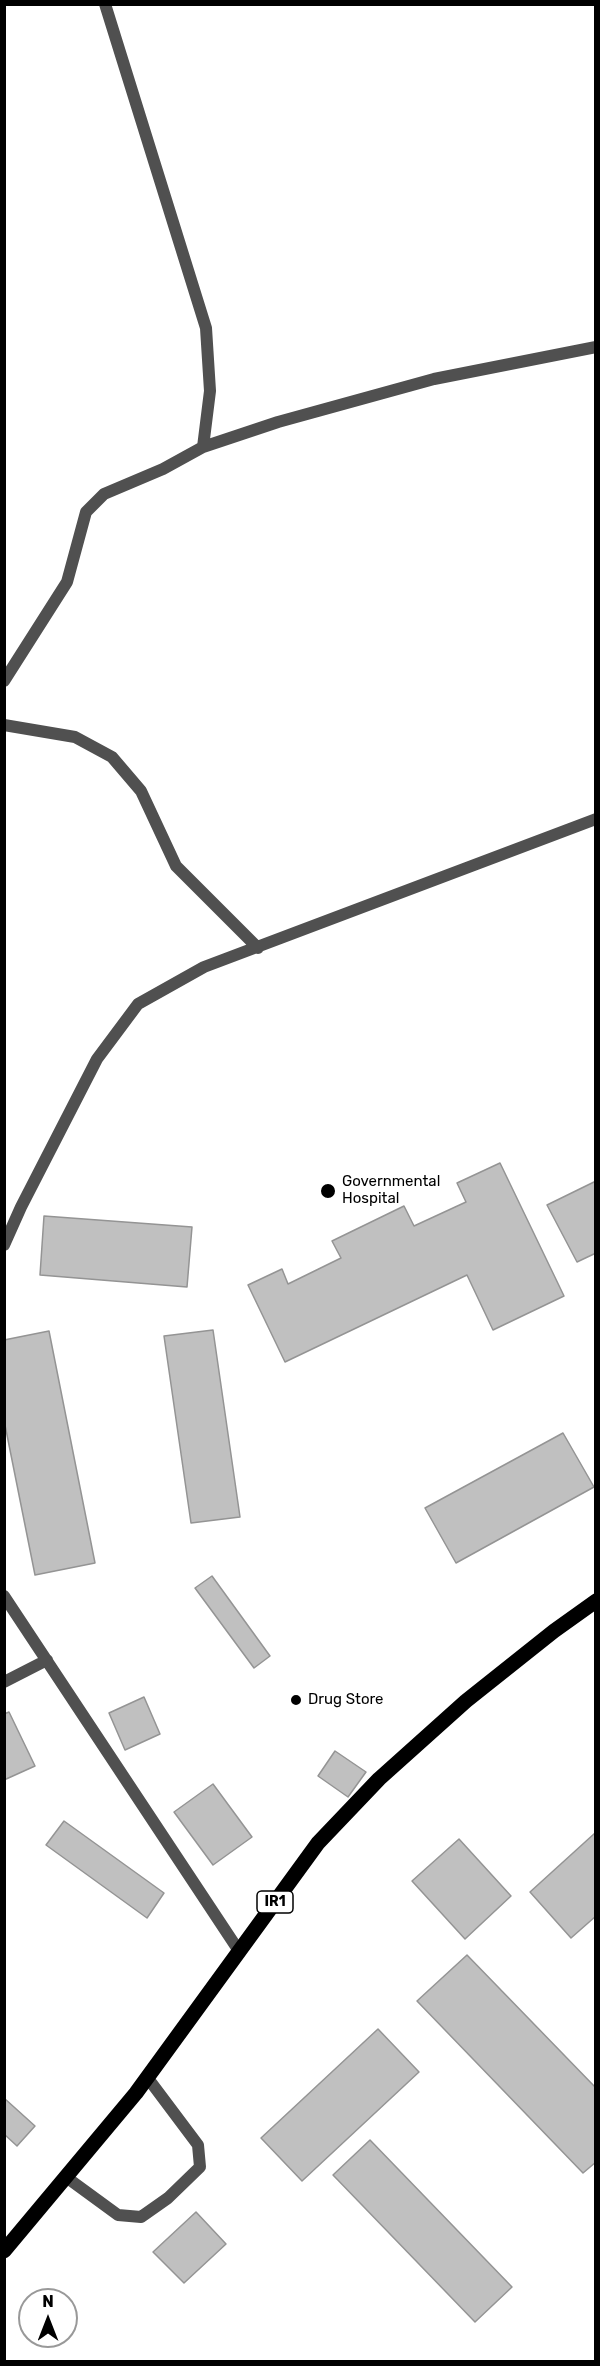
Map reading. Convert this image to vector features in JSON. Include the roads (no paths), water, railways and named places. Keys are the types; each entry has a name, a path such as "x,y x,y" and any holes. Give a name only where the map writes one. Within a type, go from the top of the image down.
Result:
{"main road":[{"name":"IR1","path":"4,2251 147,2077 318,1843 379,1779 466,1701 554,1631 596,1601"}],"street":[{"path":"105,4 206,328 210,391 203,447"},
{"path":"4,681 67,582 86,512 104,494 163,469 203,447 278,422 434,379 596,347"},
{"path":"4,725 75,737 112,757 141,791 176,866 258,948"},
{"path":"4,1245 21,1207 98,1059 138,1004 204,967 596,819"},
{"path":"4,1596 239,1951"},
{"path":"4,1682 47,1660"},
{"path":"66,2177 118,2215 141,2217 168,2198 200,2167 198,2145 147,2077"}],"place":[{"name":"Governmental Hospital","path":"328,1191"},
{"name":"Drug Store","path":"296,1700"}]}
